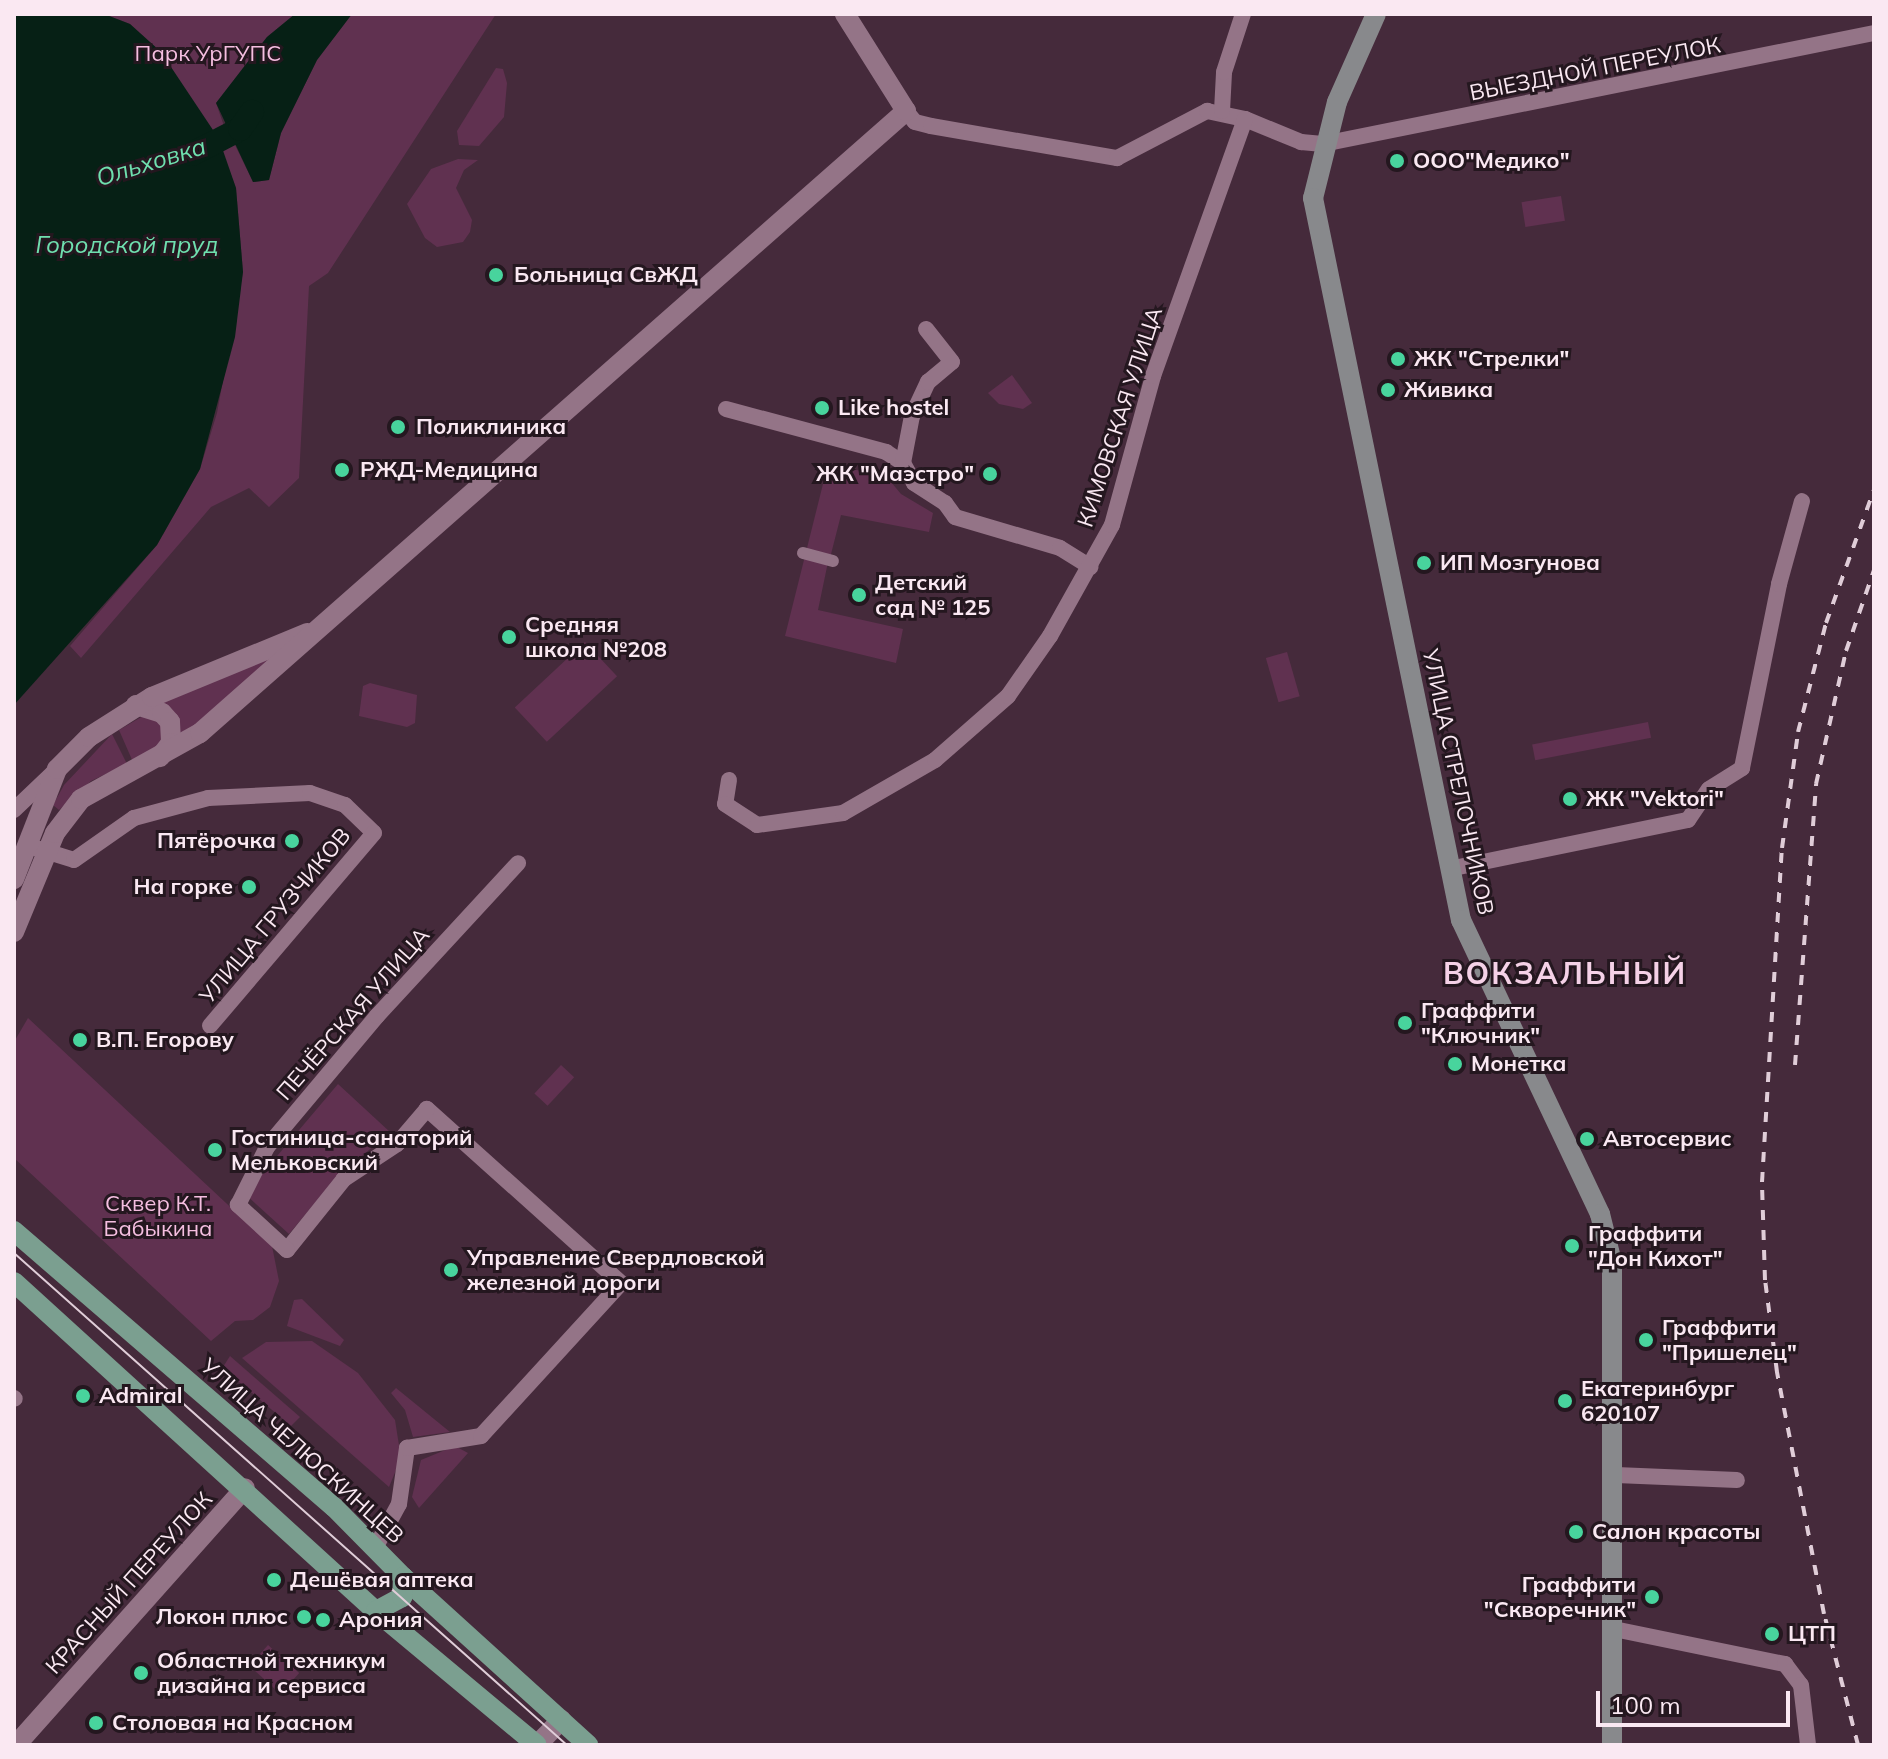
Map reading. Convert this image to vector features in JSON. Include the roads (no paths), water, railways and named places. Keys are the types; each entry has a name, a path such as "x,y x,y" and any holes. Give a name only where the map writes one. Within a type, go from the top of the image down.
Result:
{"main road":[{"name":"УЛИЦА СТРЕЛОЧНИКОВ","path":"1376,14 1323,144 1313,198 1449,869 1473,955 1600,1214 1612,1262 1616,1475 1612,1745"},
{"name":"УЛИЦА ЧЕЛЮСКИНЦЕВ","path":"18,1233 375,1548 588,1745"},
{"path":"14,1282 245,1488 376,1611 537,1745"},
{"path":"376,1611 402,1597 403,1577"}],"street":[{"path":"845,14 915,122 1117,158 1199,113 1222,111 1323,144"},
{"path":"1222,111 1224,72 1243,14"},
{"name":"ВЫЕЗДНОЙ ПЕРЕУЛОК","path":"1323,144 1603,92 1874,33"},
{"path":"14,932 46,854 81,799 200,733 294,654 307,633 906,111"},
{"name":"КИМОВСКАЯ УЛИЦА","path":"729,780 725,804 757,825 843,813 924,766 1008,696 1090,567 1112,525 1153,376 1245,119"},
{"path":"903,463 912,416 928,382 952,362 926,329"},
{"path":"726,409 886,452 903,463 914,483 945,503 955,517 1060,548 1090,567"},
{"path":"1449,869 1688,820 1709,789 1742,768 1779,584 1802,501"},
{"path":"803,553 833,561"},
{"path":"14,810 89,737 136,705 307,633"},
{"path":"136,705 162,713 170,722 171,743 160,757"},
{"path":"14,879 57,769"},
{"name":"УЛИЦА ГРУЗЧИКОВ","path":"46,854 74,860 134,818 169,806 264,794 331,797 374,833 210,1026"},
{"path":"26,845 46,854"},
{"name":"ПЕЧЁРСКАЯ УЛИЦА","path":"375,1548 399,1504 407,1448 481,1436 621,1283 427,1109 397,1144 344,1179 287,1250 238,1205 267,1147 377,1016 518,863"},
{"path":"1616,1475 1737,1480"},
{"name":"КРАСНЫЙ ПЕРЕУЛОК","path":"16,1745 245,1488"},
{"path":"1614,1629 1777,1661 1792,1669 1801,1685 1808,1745"},
{"path":"537,1745 561,1720"}],"water":[{"name":"Городской пруд","path":"14,14 104,14 130,24 161,52 219,139 236,188 243,272 235,337 200,469 157,545 14,705"},
{"path":"295,14 352,14 317,60 281,133 269,180 253,182 216,103 267,37"}],"waterway":[{"name":"Ольховка","path":"192,154 240,129 252,112"}],"tram line":[{"path":"14,1253 567,1745"}],"railway":[{"path":"1858,1745 1824,1614 1777,1372 1765,1280 1762,1182 1782,848 1798,732 1826,623 1874,490"},
{"path":"1795,1065 1816,784 1846,651 1874,570"}],"place":[{"name":"ООО\"Медико\"","path":"1397,161"},
{"name":"Больница СвЖД","path":"496,275"},
{"name":"ЖК \"Стрелки\"","path":"1398,359"},
{"name":"Живика","path":"1388,390"},
{"name":"Like hostel","path":"822,408"},
{"name":"Поликлиника","path":"398,427"},
{"name":"РЖД-Медицина","path":"342,470"},
{"name":"ЖК \"Маэстро\"","path":"990,474"},
{"name":"ИП Мозгунова","path":"1424,563"},
{"name":"Детский сад № 125","path":"859,595"},
{"name":"Средняя школа №208","path":"509,637"},
{"name":"ЖК \"Vektori\"","path":"1570,799"},
{"name":"Пятёрочка","path":"292,841"},
{"name":"На горке","path":"249,887"},
{"name":"Граффити \"Ключник\"","path":"1405,1023"},
{"name":"В.П. Егорову","path":"80,1040"},
{"name":"Монетка","path":"1455,1064"},
{"name":"Автосервис","path":"1587,1139"},
{"name":"Гостиница-санаторий Мельковский","path":"215,1150"},
{"name":"Граффити \"Дон Кихот\"","path":"1572,1246"},
{"name":"Управление Свердловской железной дороги","path":"451,1270"},
{"name":"Граффити \"Пришелец\"","path":"1646,1340"},
{"name":"Admiral","path":"83,1396"},
{"name":"Екатеринбург 620107","path":"1565,1401"},
{"name":"Салон красоты","path":"1576,1532"},
{"name":"Дешёвая аптека","path":"274,1580"},
{"name":"Граффити \"Скворечник\"","path":"1652,1597"},
{"name":"Локон плюс","path":"304,1617"},
{"name":"Арония","path":"323,1620"},
{"name":"ЦТП","path":"1772,1634"},
{"name":"Областной техникум дизайна и сервиса","path":"141,1673"},
{"name":"Столовая на Красном","path":"96,1723"}],"district":[{"name":"ВОКЗАЛЬНЫЙ","path":"1565,973"}],"park label":[{"name":"Парк УрГУПС","path":"208,54"},
{"name":"Сквер К.Т. Бабыкина","path":"158,1216"}]}
